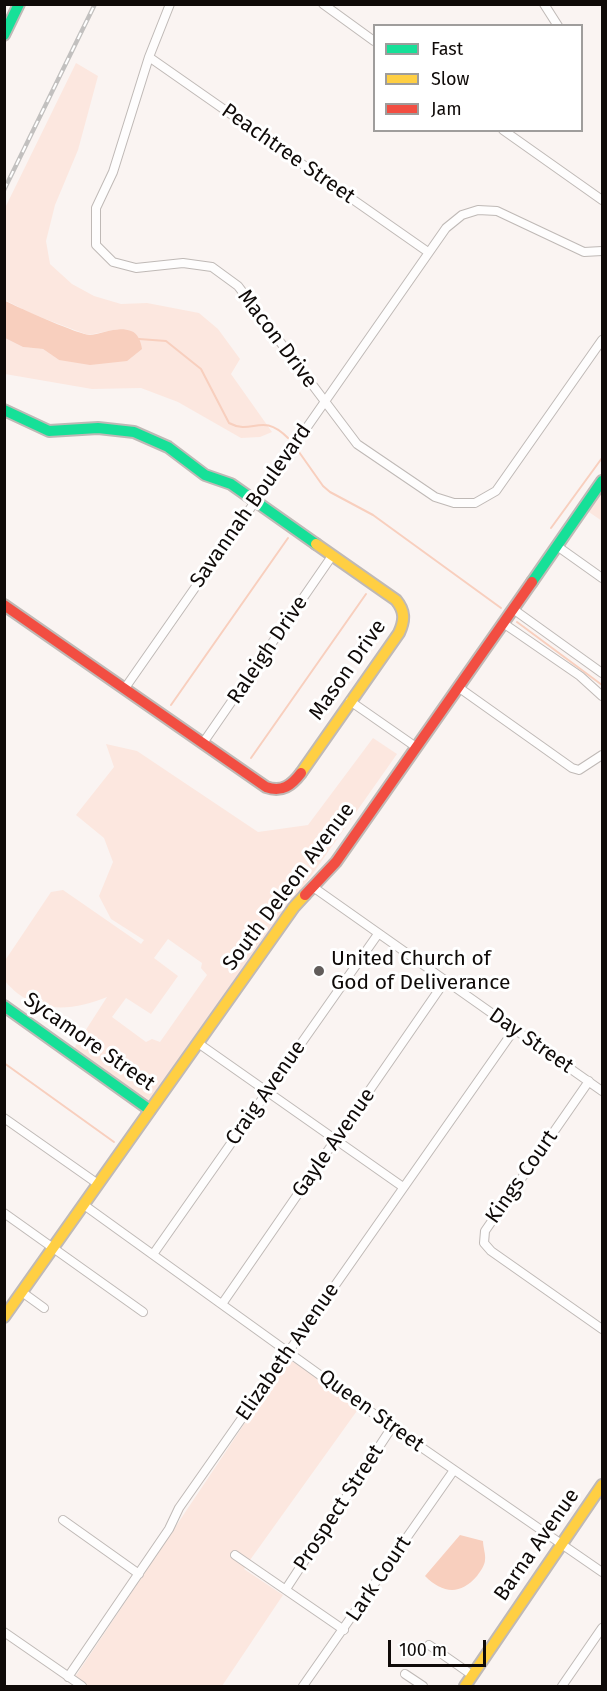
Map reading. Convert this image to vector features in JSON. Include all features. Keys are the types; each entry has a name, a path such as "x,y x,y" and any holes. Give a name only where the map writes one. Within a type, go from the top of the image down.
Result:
{"street":[{"name":"Macon Drive","path":"170,4 149,57 113,172 96,208 96,245 113,262 136,268 183,263 212,267 238,286 357,444 435,497 454,503 475,503 496,491 603,340"},
{"path":"323,4 373,39"},
{"path":"544,4 557,24"},
{"path":"4,35 19,5"},
{"name":"Peachtree Street","path":"149,57 428,252"},
{"path":"506,132 603,200"},
{"name":"Savannah Boulevard","path":"125,688 446,228 462,215 478,210 497,211 584,252 603,251"},
{"name":"Mason Drive","path":"4,410 49,431 111,429 146,436 172,450 201,473 231,484 398,601 404,612 400,630 295,781 283,789 267,787 4,605"},
{"name":"South Deleon Avenue","path":"6,1311 54,1248 294,907 336,862 603,481"},
{"path":"557,546 603,578"},
{"name":"Raleigh Drive","path":"203,743 332,556"},
{"path":"513,609 603,673"},
{"path":"503,623 580,676 603,696"},
{"path":"458,687 572,768 579,770 603,755"},
{"path":"350,701 416,747"},
{"name":"Day Street","path":"313,887 603,1091"},
{"name":"Craig Avenue","path":"154,1253 378,934"},
{"name":"Gayle Avenue","path":"222,1304 445,981"},
{"name":"Sycamore Street","path":"4,1006 150,1110"},
{"name":"Elizabeth Avenue","path":"68,1677 170,1529 179,1508 514,1030"},
{"path":"198,1043 403,1187"},
{"name":"Kings Court","path":"589,1081 485,1230 484,1243 491,1251 603,1329"},
{"path":"4,1118 98,1184"},
{"name":"Queen Street","path":"84,1205 154,1253 392,1427 603,1572"},
{"path":"4,1213 143,1312"},
{"path":"22,1292 44,1308"},
{"name":"Prospect Street","path":"286,1589 392,1427"},
{"name":"Lark Court","path":"303,1686 454,1470"},
{"name":"Barna Avenue","path":"465,1686 603,1485"},
{"path":"63,1520 139,1574"},
{"path":"235,1555 344,1630"},
{"path":"562,1686 603,1628"},
{"path":"4,1632 82,1686"},
{"path":"429,1645 472,1675"},
{"path":"405,1674 423,1686"}],"shaded area":[{"path":"76,63 98,76 78,150 55,205 46,241 50,264 72,284 94,296 121,304 147,303 199,313 218,329 240,359 231,374 272,432 260,437 241,438 178,402 141,388 92,389 5,374 5,338 23,347 43,349 59,360 119,329 88,335 32,314 5,300 4,210"},
{"path":"4,300 84,334 121,329 131,331 137,336 142,349 127,361 90,365 59,360 43,349 23,347 5,338"},
{"path":"602,487 602,521 586,510"},
{"path":"373,738 397,754 152,1102 73,1050 107,997 66,1007 40,1005 27,1000 5,981 4,962 51,892 63,890 141,944 144,940 111,919 99,896 113,862 104,838 76,815 114,767 106,744 137,751 258,832 308,825","holes":["168,939 202,963 201,968 207,975 160,1042 152,1039 146,1042 112,1017 126,998 151,1014 178,976 154,958"]},
{"path":"287,1360 296,1363 359,1408 250,1560 235,1550 231,1556 246,1566 244,1569 283,1595 222,1686 88,1686 75,1677"},
{"path":"460,1535 483,1541 485,1562 477,1576 464,1587 444,1589 425,1576"}],"waterway":[{"path":"139,339 166,341 201,369 229,423 245,427 271,426 288,438"},
{"path":"299,452 323,486 330,492 373,515 501,608"},
{"path":"551,528 602,458"},
{"path":"171,705 288,538"},
{"path":"251,758 366,594"},
{"path":"517,622 602,685"},
{"path":"4,1063 114,1142"}],"railway":[{"path":"4,190 95,4"}],"traffic: fast":[{"path":"4,35 19,4"},
{"path":"4,410 49,431 98,428 134,432 168,447 205,475 231,484 316,544"},
{"path":"532,582 602,481"},
{"path":"4,1006 150,1110"}],"traffic: slow":[{"path":"301,773 399,633 403,620 401,608 396,600 316,544"},
{"path":"4,1317 294,907 305,895"},
{"path":"465,1686 602,1485"}],"traffic: jam":[{"path":"305,895 336,862 532,582"},
{"path":"4,605 266,787 272,789 286,787 301,773"}],"place":[{"name":"United Church of God of Deliverance","path":"319,971"}]}
